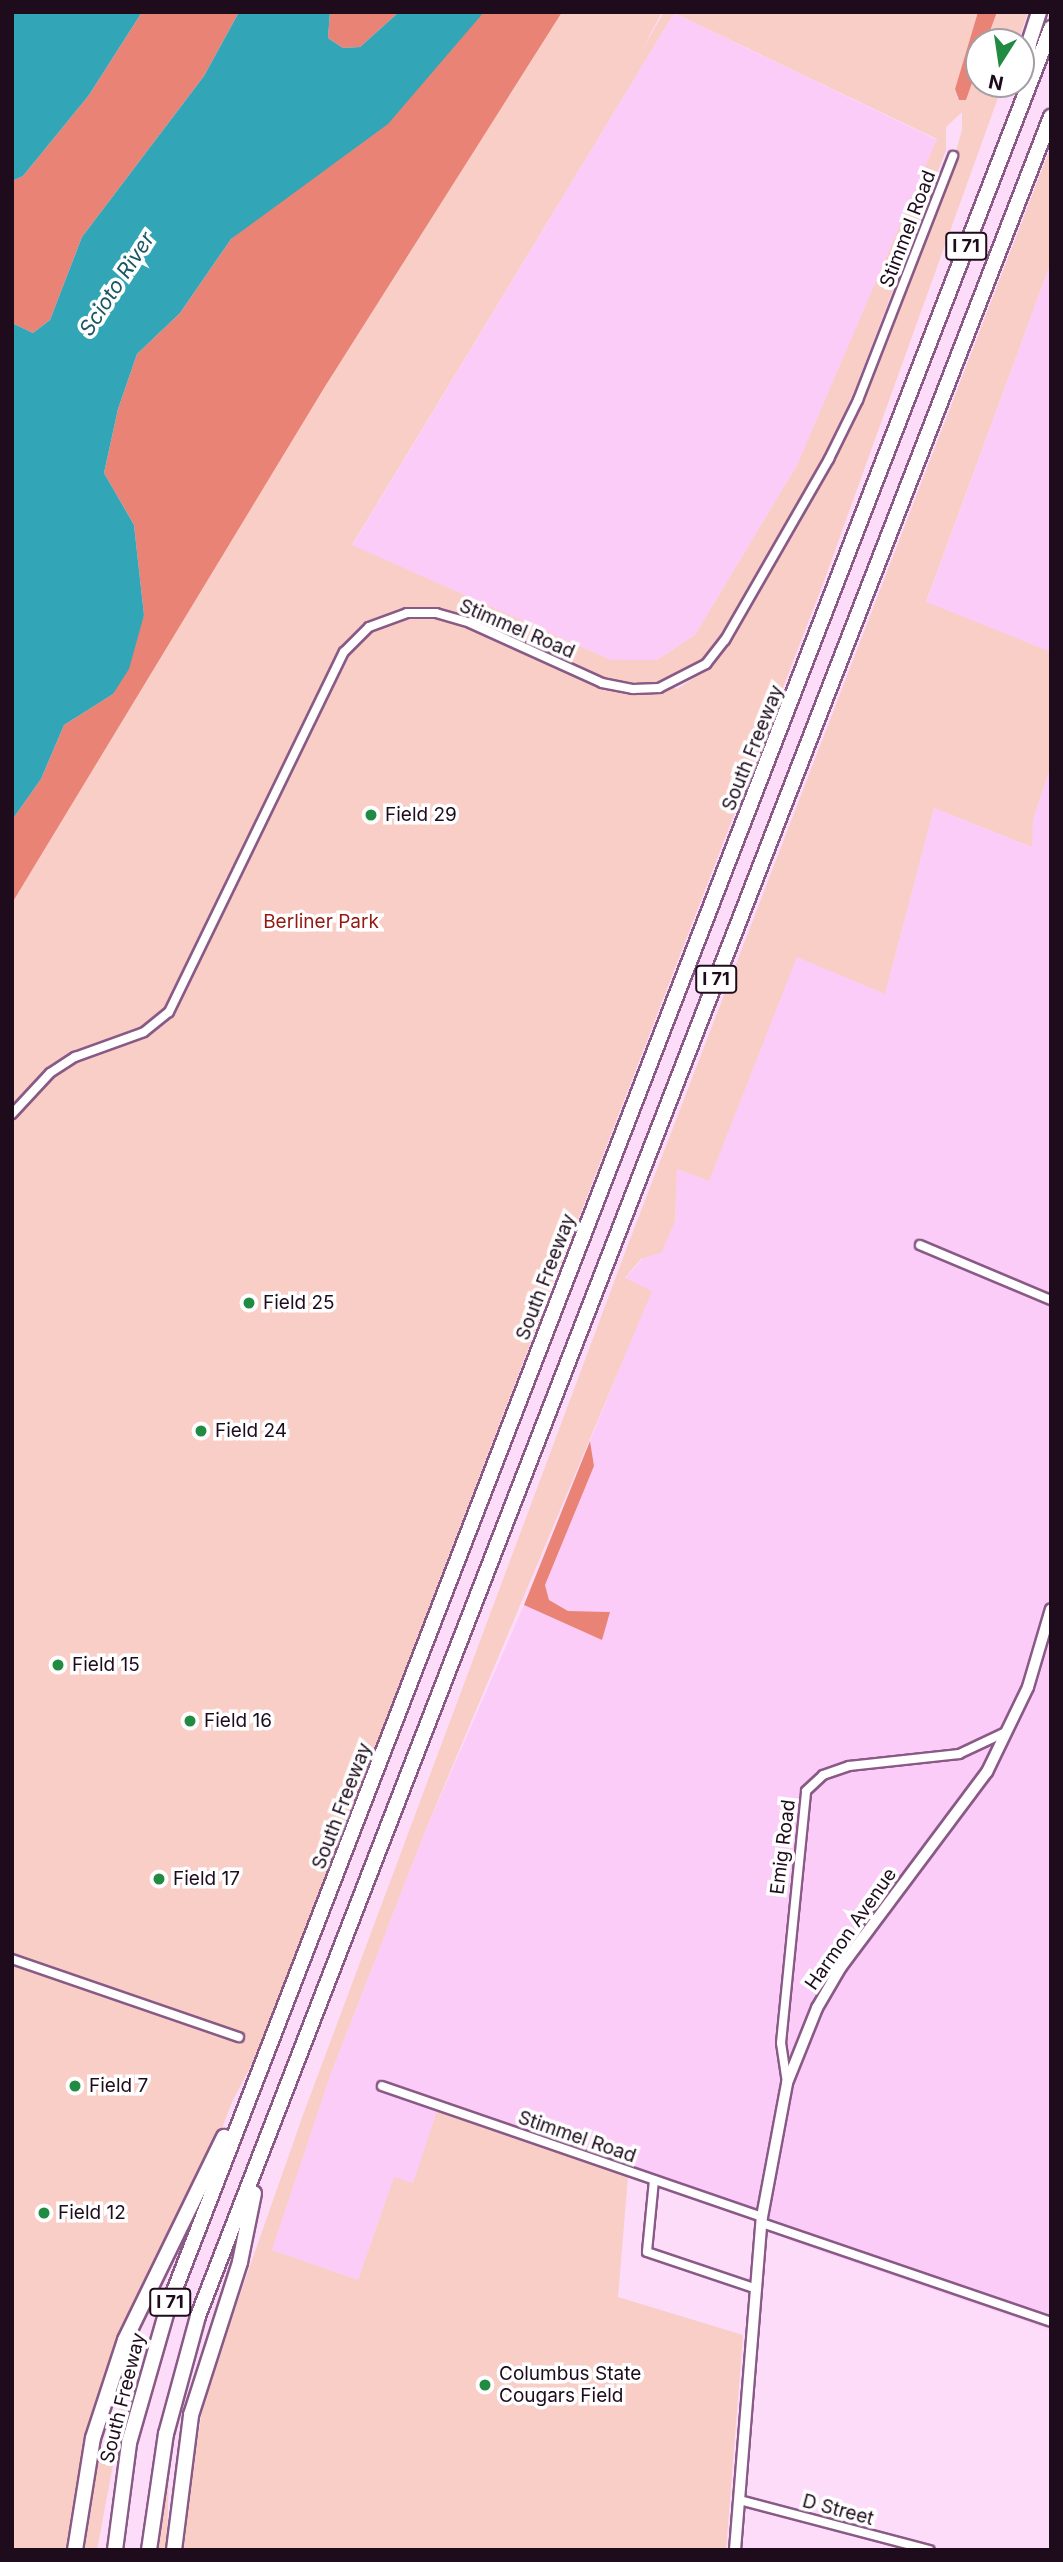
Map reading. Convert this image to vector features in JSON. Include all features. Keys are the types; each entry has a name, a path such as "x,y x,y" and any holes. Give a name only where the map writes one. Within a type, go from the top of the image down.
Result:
{"highway":[{"name":"South Freeway","path":"1035,69 1051,28"},
{"name":"South Freeway","path":"115,2550 129,2443 146,2375 261,2064 1024,98"},
{"name":"I 71","path":"149,2550 154,2496 182,2370 198,2316 262,2157 1051,117"},
{"path":"75,2550 93,2438 125,2340 261,2064"},
{"path":"174,2550 191,2415 240,2262 262,2157"}],"main road":[{"name":"Harmon Avenue","path":"735,2550 762,2220 787,2082 817,2008 841,1967 959,1813 1010,1729 1051,1609"}],"street":[{"name":"Stimmel Road","path":"12,1114 50,1073 75,1058 144,1032 169,1012 344,652 369,627 407,613 436,613 470,623 602,682 633,689 659,688 706,664 725,640 829,459 858,400 953,156"},
{"path":"920,1245 1051,1300"},
{"name":"Emig Road","path":"787,2082 781,2043 806,1791 822,1775 849,1766 959,1754 1010,1729"},
{"path":"12,1959 239,2037"},
{"name":"Stimmel Road","path":"382,2086 1051,2322"},
{"path":"654,2180 647,2252 757,2289"},
{"name":"D Street","path":"739,2500 930,2550"}],"shaded area":[{"path":"142,12 239,12 204,76 82,237 50,320 33,333 12,323 12,181 23,176 89,95"},
{"path":"330,12 399,12 360,47 343,48 328,38"},
{"path":"484,12 562,12 324,388 12,903 12,820 41,779 64,725 113,694 144,615 134,525 104,473 118,409 137,354 180,313 231,239 292,190"},
{"path":"978,12 997,12 991,28 973,28"},
{"path":"674,13 937,140 797,465 695,635 657,660 611,660 352,546"},
{"path":"965,56 966,100 959,100 955,89"},
{"path":"1051,262 1051,652 926,603"},
{"path":"1051,765 1051,2330 791,2241 751,2220 438,2111 413,2183 394,2178 358,2280 272,2250 330,2076 424,1834 524,1605 602,1640 609,1612 568,1611 549,1600 545,1585 594,1466 590,1441 651,1291 625,1279 675,1221 677,1169 709,1181 797,956 885,994 934,808 1031,847 1033,820"},
{"path":"590,1441 594,1466 545,1585 549,1600 568,1611 610,1612 602,1640 524,1605"}],"green space":[{"name":"Berliner Park","path":"484,12 662,12 642,50 664,12 978,12 973,28 965,28 965,56 955,89 958,99 998,98 824,581 256,2056 232,2102 168,2270 106,2405 70,2550 12,2550 12,820 41,779","holes":["674,13 937,139 797,465 695,635 657,660 611,660 352,545","962,112 962,130 949,175 827,470 726,646 706,670 677,689 665,684 706,659 724,636 823,460 856,387 946,150 946,127"]},
{"path":"997,12 1028,12 1023,28 991,28"},
{"path":"1051,146 1051,262 926,602 1051,652 1051,765 1033,820 1032,847 934,808 885,994 797,957 709,1181 677,1169 675,1221 662,1252 641,1259 625,1278 652,1291 424,1834 330,2076 272,2250 358,2280 394,2177 413,2183 437,2111 628,2176 618,2297 743,2335 726,2550 179,2550 205,2394 303,2115 629,1242"},
{"path":"127,2390 97,2550 84,2550 94,2472"},
{"path":"169,2463 167,2550 151,2550"}],"water":[{"path":"12,12 142,12 89,95 23,176 12,181"},
{"name":"Scioto River","path":"239,12 330,12 328,38 343,48 360,47 399,12 484,12 388,124 231,239 180,313 137,354 118,409 104,473 134,525 144,615 129,669 113,694 64,725 41,779 12,820 12,323 33,333 50,320 82,237 204,76"}],"place":[{"name":"Field 29","path":"371,815"},
{"name":"Field 25","path":"249,1303"},
{"name":"Field 24","path":"201,1431"},
{"name":"Field 15","path":"58,1665"},
{"name":"Field 16","path":"190,1721"},
{"name":"Field 17","path":"159,1879"},
{"name":"Field 7","path":"75,2086"},
{"name":"Field 12","path":"44,2213"},
{"name":"Columbus State Cougars Field","path":"485,2385"}]}
